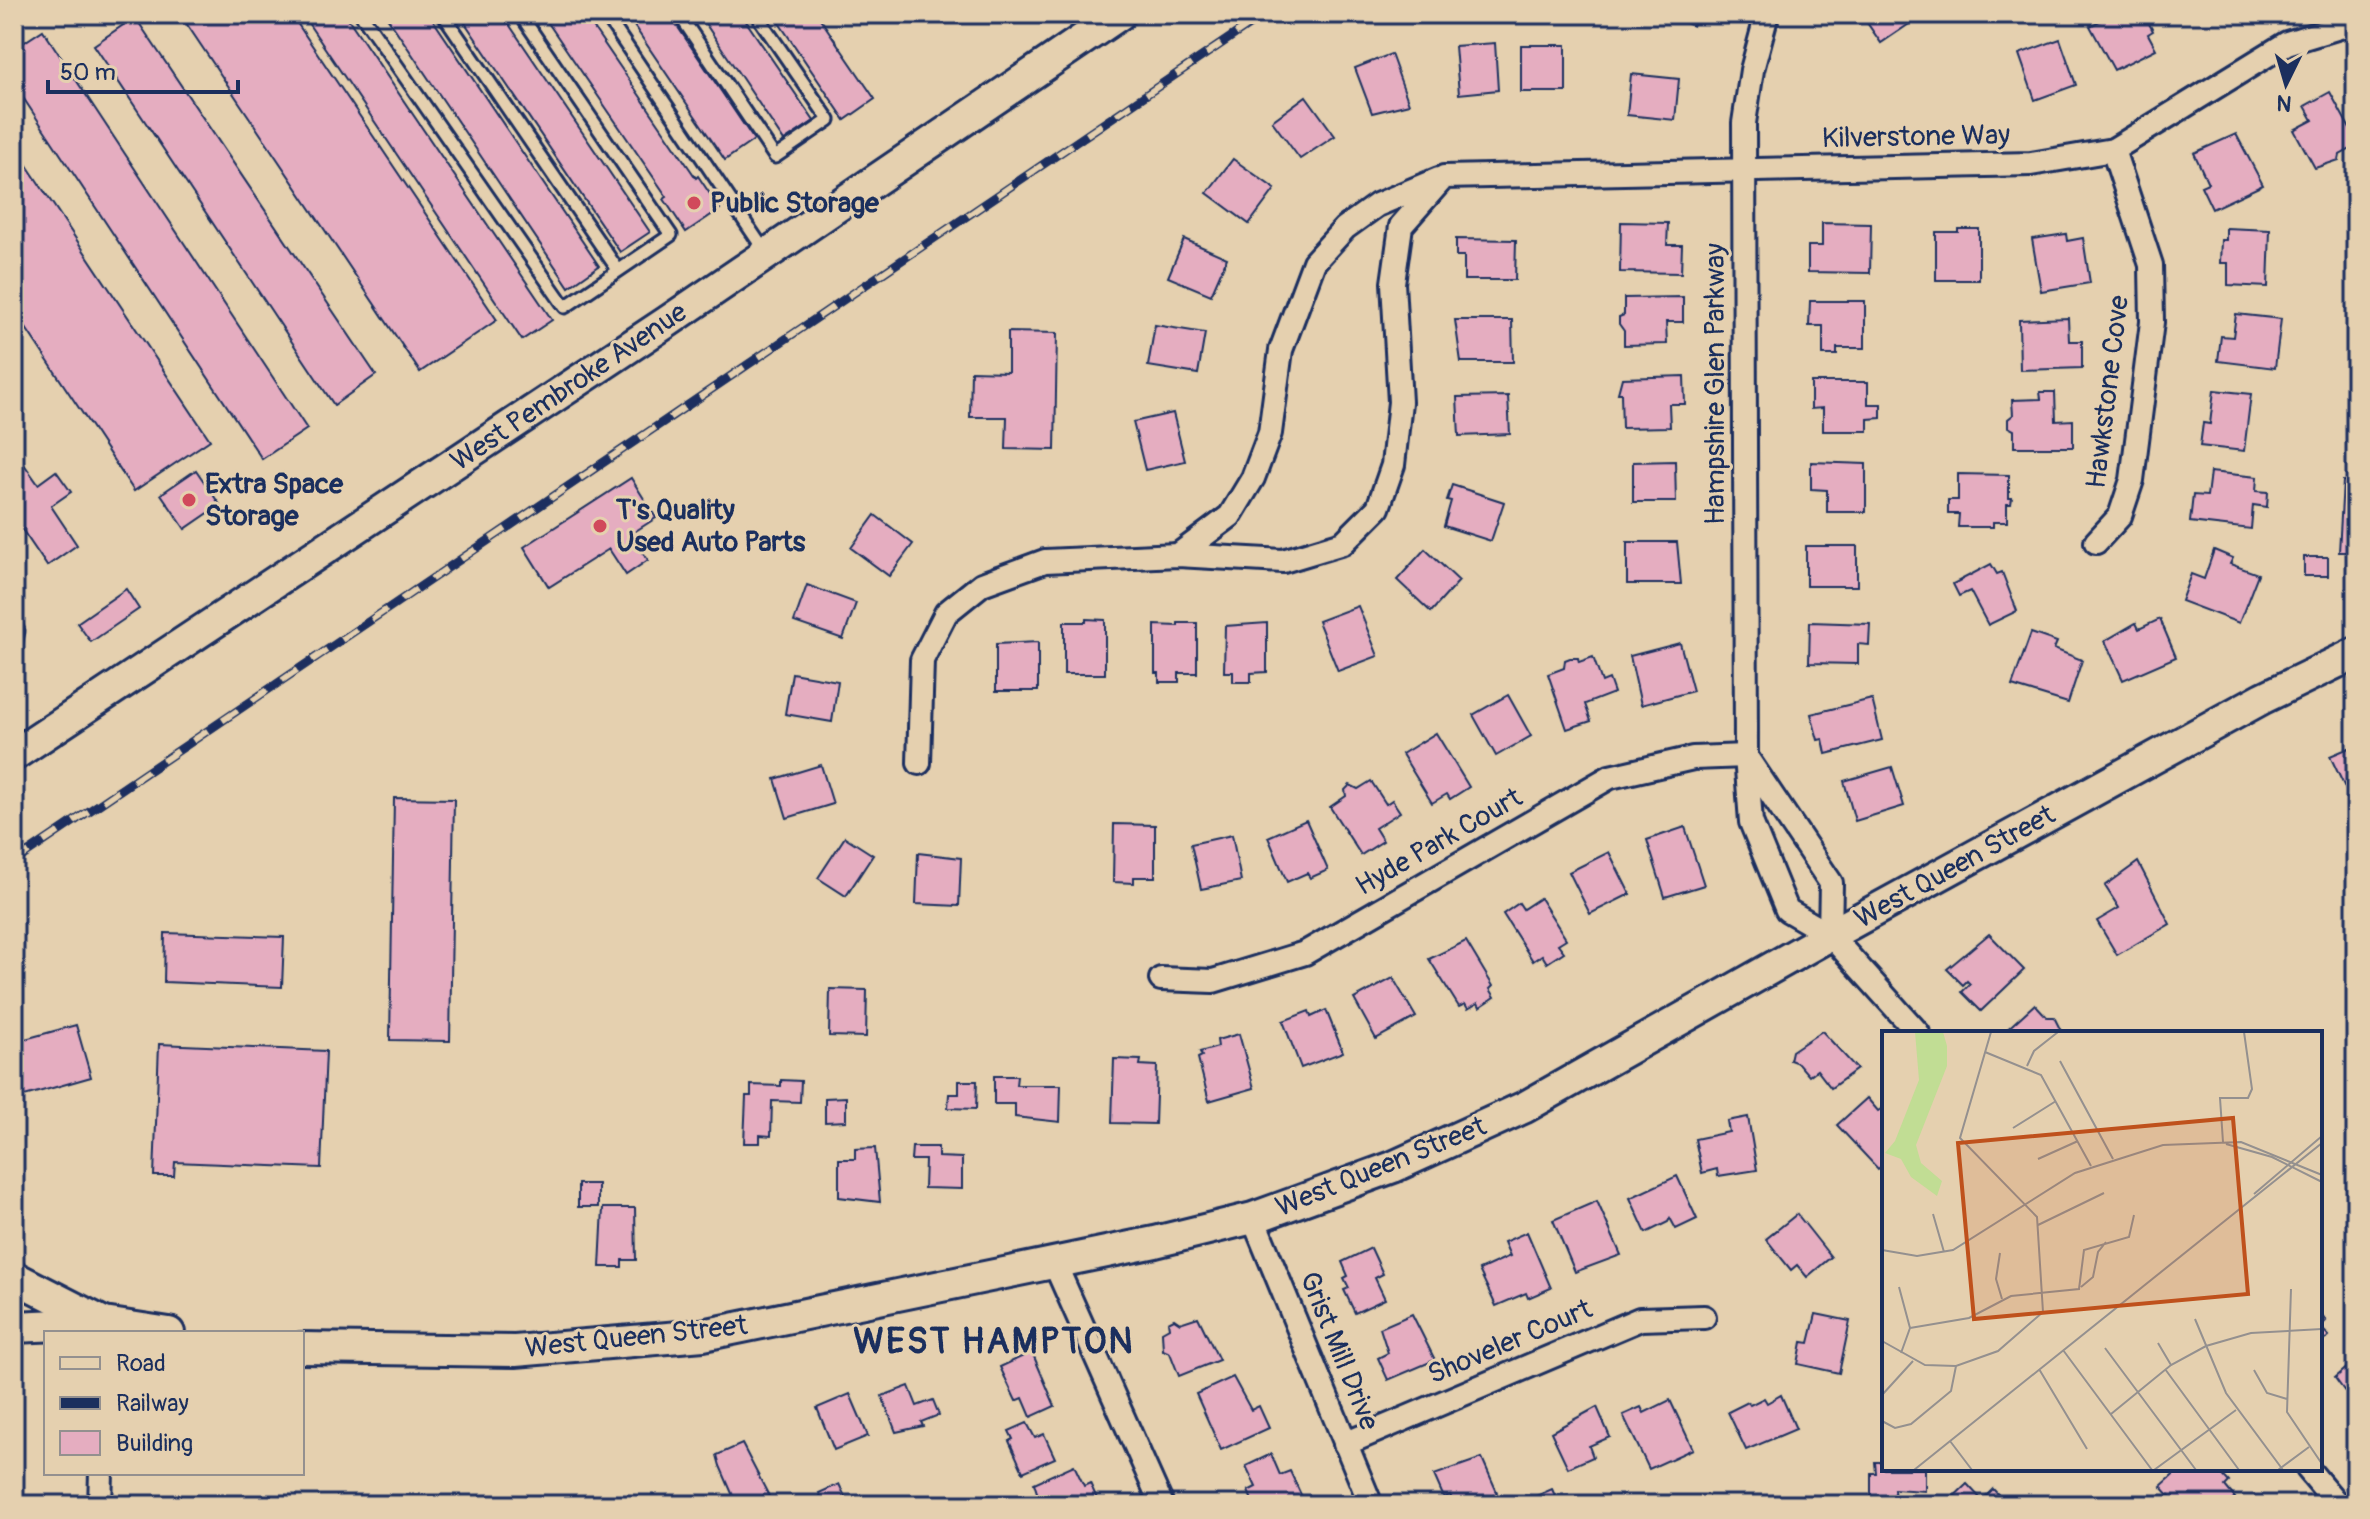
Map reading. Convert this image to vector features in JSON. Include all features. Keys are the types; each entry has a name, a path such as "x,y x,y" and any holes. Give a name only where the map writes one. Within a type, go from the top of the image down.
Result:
{"main road":[{"name":"West Pembroke Avenue","path":"14,755 1120,14"},
{"name":"West Queen Street","path":"304,1348 451,1352 703,1335 1253,1218 1393,1167 1525,1107 1830,935 2263,698 2356,653"},
{"path":"14,1277 104,1328"},
{"path":"14,1327 143,1331"}],"street":[{"name":"Hampshire Glen Parkway","path":"1767,14 1752,70 1744,123 1746,756 1751,822 1787,910 1830,935 1916,1031"},
{"name":"Kilverstone Way","path":"1178,555 1230,516 1253,478 1270,433 1281,350 1314,262 1345,228 1377,205 1444,177 2031,164 2113,150 2287,43 2356,22"},
{"name":"Hawkstone Cove","path":"2096,542 2120,516 2132,480 2152,322 2151,265 2113,150"},
{"path":"919,763 922,660 946,613 982,584 1045,561 1178,555 1283,561 1343,543 1378,508 1393,465 1400,402 1393,283 1401,226 1444,177"},
{"path":"1746,756 1831,883 1830,935"},
{"name":"Hyde Park Court","path":"1161,979 1213,981 1305,953 1610,777 1693,758 1746,756"},
{"name":"Grist Mill Drive","path":"1253,1218 1371,1505"},
{"path":"1054,1262 1162,1505"},
{"name":"Shoveler Court","path":"1345,1444 1640,1319 1704,1317"},
{"path":"2310,1471 2338,1505"},
{"path":"100,1505 101,1475"}],"lane":[{"path":"361,14 565,307 671,235 520,14"},
{"path":"443,14 618,270"},
{"path":"605,14 766,254"},
{"path":"679,14 775,157 829,120 756,14"},
{"path":"14,623 18,631 14,650"}],"building":[{"path":"180,14 291,14 497,320 420,372"},
{"path":"302,14 345,14 552,320 522,340"},
{"path":"385,14 429,14 599,266 569,287"},
{"path":"459,14 502,14 650,232 620,252"},
{"path":"542,14 584,14 720,209 686,232 664,199 667,197"},
{"path":"626,14 669,14 754,140 725,160"},
{"path":"699,14 741,14 814,121 784,141"},
{"path":"773,14 817,14 875,99 845,120"},
{"path":"1665,14 1698,14 1693,26"},
{"path":"1861,14 1910,14 1915,20 1881,43"},
{"path":"2113,14 2144,14 2153,31 2148,34 2156,49 2114,70 2090,26"},
{"path":"135,17 376,375 334,405 94,45"},
{"path":"43,30 307,429 262,459 14,84 14,49"},
{"path":"2060,39 2076,85 2035,100 2019,54"},
{"path":"1495,43 1498,90 1459,94 1455,46"},
{"path":"1521,45 1566,45 1566,92 1521,92"},
{"path":"1391,54 1409,104 1372,113 1355,68"},
{"path":"1631,74 1679,79 1675,120 1627,115"},
{"path":"2330,92 2356,140 2356,146 2340,155 2339,160 2315,168 2294,130 2313,120 2305,106"},
{"path":"1306,96 1335,136 1300,159 1272,121"},
{"path":"2236,134 2263,185 2212,209 2201,186 2208,183 2194,153"},
{"path":"14,146 210,440 134,491 14,310"},
{"path":"1233,159 1275,189 1249,224 1207,193"},
{"path":"1621,222 1668,223 1667,245 1682,245 1681,273 1620,272"},
{"path":"1822,223 1871,224 1870,273 1808,272 1808,246 1822,246"},
{"path":"2226,228 2270,230 2268,287 2228,285 2228,263 2220,263 2221,240 2226,240"},
{"path":"1958,229 1979,229 1979,280 1936,280 1936,232 1958,232"},
{"path":"2066,234 2067,241 2083,238 2090,283 2041,291 2032,239"},
{"path":"1184,239 1227,258 1211,295 1168,277"},
{"path":"1456,239 1516,240 1515,280 1464,280 1464,256 1456,256"},
{"path":"2352,251 2356,251 2356,428 2350,428"},
{"path":"1683,297 1683,322 1666,322 1667,344 1624,345 1624,331 1619,317 1624,315 1624,298"},
{"path":"1810,301 1865,301 1865,348 1837,348 1837,355 1823,355 1823,326 1809,326"},
{"path":"2236,314 2281,319 2275,368 2218,361 2221,336 2233,337"},
{"path":"2068,318 2069,341 2082,341 2082,368 2020,370 2019,320"},
{"path":"1455,320 1512,320 1513,362 1461,362"},
{"path":"1155,325 1205,333 1198,374 1148,366"},
{"path":"1008,332 1057,333 1055,450 1006,449 1007,417 970,417 971,371 1008,372"},
{"path":"1684,376 1685,404 1669,404 1670,427 1622,428 1621,393 1618,393 1622,378"},
{"path":"1811,382 1868,382 1868,404 1881,404 1881,418 1868,419 1868,431 1823,431 1823,408 1811,409"},
{"path":"2214,390 2251,394 2244,451 2200,446 2203,423 2210,424"},
{"path":"2040,392 2055,392 2056,421 2073,420 2073,447 2014,447 2014,430 2008,427 2008,419 2013,415 2012,400 2041,399"},
{"path":"1508,396 1510,434 1459,436 1457,397"},
{"path":"1173,413 1185,461 1145,470 1133,422"},
{"path":"14,450 38,484 56,471 71,492 51,506 77,545 47,566 21,528 14,533"},
{"path":"1675,461 1676,502 1633,502 1633,462"},
{"path":"1811,462 1866,464 1866,512 1827,512 1827,490 1811,489"},
{"path":"196,470 220,505 185,529 161,494"},
{"path":"2210,472 2257,477 2256,491 2268,492 2267,507 2253,505 2251,529 2190,522 2193,495 2207,496"},
{"path":"1958,474 2009,475 2009,498 2012,498 2011,504 2007,504 2007,522 1993,522 1993,527 1958,527 1959,514 1948,514 1948,500 1958,500"},
{"name":"T's Quality Used Auto Parts","path":"631,478 656,518 631,534 648,560 626,575 609,549 549,587 524,547"},
{"path":"2343,481 2356,481 2356,564 2348,565 2348,552 2339,552"},
{"path":"1452,485 1504,502 1491,541 1444,526"},
{"path":"875,515 913,544 889,576 851,548"},
{"path":"1627,542 1677,542 1681,584 1627,584"},
{"path":"1806,546 1857,546 1857,586 1806,586"},
{"path":"1425,549 1459,581 1431,612 1397,580"},
{"path":"2214,550 2233,558 2230,564 2258,574 2239,623 2181,601 2191,574 2204,579"},
{"path":"2304,557 2328,557 2328,576 2304,576"},
{"path":"1991,564 1997,574 2002,572 2017,611 1988,625 1970,591 1959,596 1953,584"},
{"path":"807,585 856,603 843,639 794,622"},
{"path":"126,589 139,609 91,642 77,623"},
{"path":"1358,606 1378,656 1338,671 1318,621"},
{"path":"1086,619 1105,620 1105,674 1064,674 1064,622 1086,622"},
{"path":"2160,619 2176,657 2123,680 2105,641 2136,623 2139,629"},
{"path":"1810,622 1870,624 1869,645 1858,644 1858,664 1809,663"},
{"path":"1178,623 1197,623 1197,673 1179,673 1179,682 1159,682 1159,673 1155,673 1155,625 1178,626"},
{"path":"1267,623 1267,672 1251,673 1251,682 1233,682 1233,672 1224,672 1225,626"},
{"path":"2031,633 2057,642 2054,649 2082,660 2068,703 2012,686"},
{"path":"1038,642 1038,691 996,691 996,644"},
{"path":"1680,643 1693,691 1641,705 1630,656"},
{"path":"1593,657 1602,682 1609,679 1614,693 1585,704 1591,721 1567,729 1548,674 1564,668 1565,660 1570,658 1578,658 1579,662"},
{"path":"792,673 838,681 832,722 785,714"},
{"path":"1508,695 1531,736 1496,756 1473,715"},
{"path":"1872,699 1882,740 1826,754 1823,739 1818,740 1811,714"},
{"path":"1436,733 1469,787 1450,799 1447,794 1432,803 1402,754"},
{"path":"2356,745 2356,791 2348,794 2330,756"},
{"path":"821,765 833,804 787,818 775,779"},
{"path":"1892,767 1904,806 1855,821 1844,781"},
{"path":"1371,781 1386,804 1392,800 1400,812 1375,828 1383,841 1361,855 1330,807 1346,796 1345,790 1350,785 1358,789"},
{"path":"394,798 454,799 450,1041 390,1040"},
{"path":"1306,820 1328,870 1310,878 1307,873 1287,882 1268,837"},
{"path":"1114,824 1155,825 1155,877 1134,877 1134,883 1113,882"},
{"path":"1685,827 1704,885 1665,897 1647,840"},
{"path":"1232,835 1241,881 1201,889 1191,844"},
{"path":"845,837 873,855 846,896 818,878"},
{"path":"1609,852 1630,894 1590,914 1569,872"},
{"path":"918,853 961,858 959,906 916,904"},
{"path":"2138,862 2170,924 2117,955 2097,921 2119,908 2105,886"},
{"path":"1540,898 1566,939 1558,944 1564,952 1547,963 1542,955 1533,961 1503,914 1519,903 1523,909"},
{"path":"165,933 284,937 282,987 164,982"},
{"path":"1989,934 2024,970 1981,1011 1962,992 1970,984 1967,981 1963,985 1947,969"},
{"path":"1466,941 1493,986 1490,989 1495,997 1480,1007 1478,1003 1468,1009 1465,1004 1459,1007 1429,959"},
{"path":"1393,978 1416,1017 1376,1039 1354,999"},
{"path":"830,989 867,990 866,1037 829,1036"},
{"path":"2035,1004 2047,1017 2054,1017 2061,1031 2005,1031"},
{"path":"1326,1010 1343,1052 1301,1068 1283,1021 1309,1011 1311,1017"},
{"path":"76,1025 91,1077 14,1099 14,1042"},
{"path":"1822,1031 1857,1069 1831,1088 1817,1070 1809,1076 1798,1063 1790,1060 1792,1051"},
{"path":"1239,1034 1254,1088 1209,1101 1198,1058 1202,1056 1200,1052 1218,1047 1217,1040"},
{"path":"159,1044 326,1051 321,1168 175,1162 174,1176 154,1176"},
{"path":"1114,1059 1141,1060 1140,1065 1157,1066 1155,1124 1112,1123"},
{"path":"994,1076 1017,1076 1016,1085 1061,1085 1060,1122 1015,1117 1015,1104 994,1104"},
{"path":"781,1080 801,1081 800,1102 772,1101 771,1136 760,1135 760,1143 744,1143 746,1096 751,1096 751,1085 781,1086"},
{"path":"959,1081 977,1081 976,1109 948,1108 949,1094 959,1094"},
{"path":"846,1097 846,1121 825,1122 825,1098"},
{"path":"1867,1098 1878,1111 1882,1108 1882,1166 1878,1169 1837,1125"},
{"path":"1748,1117 1757,1170 1718,1176 1717,1169 1702,1173 1695,1139 1729,1132 1727,1121"},
{"path":"912,1147 938,1147 938,1157 962,1158 962,1189 924,1188 925,1160 911,1160"},
{"path":"875,1148 880,1202 839,1197 839,1159 855,1159 855,1149"},
{"path":"1677,1176 1697,1219 1676,1229 1670,1218 1646,1233 1630,1198"},
{"path":"578,1184 598,1184 598,1207 578,1207"},
{"path":"1597,1201 1621,1255 1575,1272 1553,1220"},
{"path":"603,1208 635,1208 636,1260 622,1260 622,1267 600,1267"},
{"path":"1797,1214 1831,1257 1807,1277 1797,1265 1791,1270 1766,1239"},
{"path":"1527,1232 1551,1288 1528,1298 1526,1293 1496,1306 1479,1270 1510,1256 1504,1242"},
{"path":"1371,1248 1383,1274 1375,1278 1385,1299 1355,1313 1344,1290 1349,1288 1342,1262"},
{"path":"1412,1314 1435,1360 1388,1380 1378,1358 1388,1353 1380,1328"},
{"path":"1816,1314 1850,1321 1839,1373 1798,1364 1802,1342 1809,1343"},
{"path":"1198,1317 1219,1360 1179,1376 1170,1353 1163,1350 1162,1332 1169,1328 1168,1322 1174,1319 1180,1323"},
{"path":"2322,1329 2329,1336 2322,1342"},
{"path":"1032,1352 1055,1406 1031,1417 1023,1398 1016,1401 1000,1367"},
{"path":"2356,1360 2356,1407 2335,1378"},
{"path":"1233,1377 1251,1410 1259,1406 1269,1428 1221,1450 1196,1394"},
{"path":"909,1386 917,1406 933,1400 939,1415 921,1422 923,1426 896,1432 882,1396"},
{"path":"850,1394 868,1436 834,1450 817,1408"},
{"path":"1781,1395 1796,1429 1746,1450 1728,1412 1748,1402 1750,1405 1764,1398 1767,1403"},
{"path":"1670,1400 1693,1449 1649,1469 1623,1415 1641,1407 1644,1413"},
{"path":"1597,1407 1610,1437 1589,1446 1593,1457 1568,1468 1551,1432"},
{"path":"1027,1423 1035,1438 1044,1434 1055,1458 1023,1472 1009,1441 1013,1439 1009,1431"},
{"path":"742,1444 769,1496 763,1499 766,1505 737,1505 720,1466 717,1455"},
{"path":"1271,1454 1280,1475 1290,1471 1302,1497 1284,1505 1254,1505 1248,1491 1256,1487 1246,1466"},
{"path":"1482,1458 1497,1492 1494,1496 1467,1505 1455,1505 1450,1495 1444,1498 1434,1475"},
{"path":"1875,1462 1882,1462 1882,1471 1925,1471 1925,1491 1894,1489 1895,1505 1871,1505 1871,1473 1876,1473"},
{"path":"1074,1465 1084,1486 1090,1483 1099,1503 1041,1505 1034,1483"},
{"path":"2178,1471 2219,1471 2229,1482 2225,1486 2235,1498 2227,1505 2178,1505 2161,1486"},
{"path":"839,1484 849,1505 825,1505 819,1493"},
{"path":"1967,1484 1982,1500 1993,1489 2007,1504 1945,1505"},
{"path":"1552,1489 1559,1505 1527,1505 1525,1501"},
{"path":"596,1499 596,1505 543,1505 543,1501"}],"railway":[{"path":"14,862 1265,14"}],"place":[{"name":"Public Storage","path":"694,203"},
{"name":"Extra Space Storage","path":"189,500"},
{"name":"T's Quality Used Auto Parts","path":"600,526"}],"district":[{"name":"WEST HAMPTON","path":"994,1341"}]}
